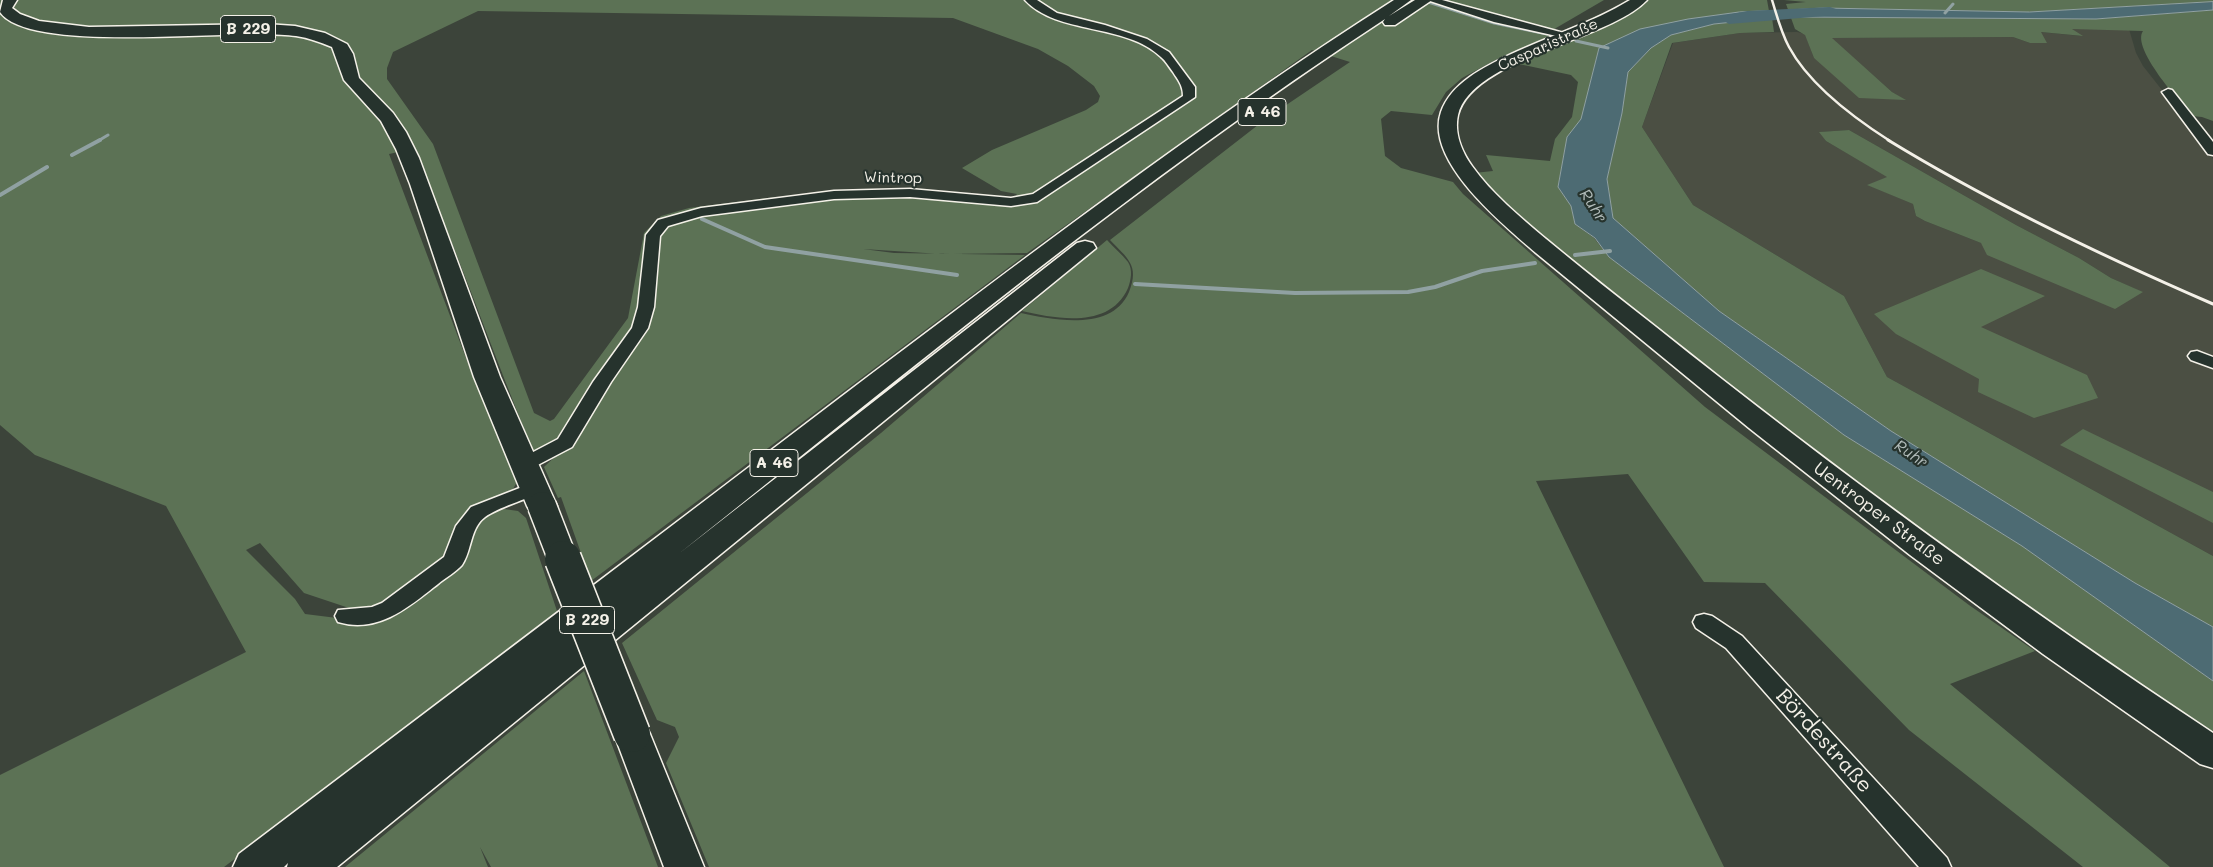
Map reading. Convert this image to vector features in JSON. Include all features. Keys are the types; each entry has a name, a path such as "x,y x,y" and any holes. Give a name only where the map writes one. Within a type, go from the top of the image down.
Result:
{"main road":[{"name":"B 229","path":"10,0 6,8 16,18 65,29 120,33 268,29 305,32 327,38 343,50 350,77 388,118 420,184 487,376 534,486 684,867"},
{"name":"A 46","path":"308,867 1311,68 1404,0"},
{"name":"A 46","path":"253,867 944,331 1157,170 1311,68 1425,0"},
{"name":"Casparistraße","path":"1558,259 1504,213 1475,184 1452,146 1448,123 1455,101 1464,90 1477,80 1512,60 1612,17 1640,0"},
{"name":"Uentroper Straße","path":"1558,259 1736,404 1882,518 2006,610 2213,753"}],"street":[{"name":"Wintrop","path":"534,486 565,443 602,382 640,328 646,307 653,235 663,223 701,212 834,195 910,193 1011,202 1037,198 1189,97 1190,87 1161,51 1136,38 1053,15 1030,0"},
{"path":"1432,0 1498,20 1570,36"},
{"path":"2168,92 2213,151"},
{"path":"346,616 373,615 390,609 402,601 452,561 470,518 478,512 534,486"},
{"name":"Bördestraße","path":"1704,622 1734,642 1937,867"}],"shaded area":[{"path":"2071,29 2129,29 2136,53 2143,66 2184,118 2185,125 2213,159 2213,556 1887,377 1844,296 1693,205 1642,127 1673,43 1740,33 1797,32 1805,34 1814,58 1905,100 1892,92 1831,38 2013,37 2030,43 2046,43 2040,32 2081,36","holes":["1849,130 2016,225 2079,258 2111,278 2142,292 1981,243 1925,221 1916,216 1913,204 1868,185 1888,177 1826,141 1820,132"]}],"green space":[{"path":"0,0 1027,0 1049,15 1134,39 1161,52 1185,89 1194,87 1170,53 1140,38 1053,14 1033,0 1604,0 1556,28 1546,39 1499,58 1462,78 1446,92 1432,115 1391,111 1381,119 1385,156 1401,168 1453,182 1463,194 1705,407 1969,605 2035,651 1950,684 2170,867 2083,867 1909,730 1765,583 1704,582 1628,474 1536,481 1724,867 709,867 666,763 679,737 675,727 657,720 622,643 881,433 1021,313 1065,320 1081,320 1096,318 1109,313 1121,305 1132,283 1132,268 1126,257 1110,240 1267,118 1350,62 1312,50 1027,253 952,254 1025,255 591,581 561,497 558,498 544,467 561,451 571,434 562,433 549,446 533,450 444,223 412,149 389,154 472,374 518,480 513,489 485,502 468,516 443,565 399,598 373,610 352,609 304,593 260,543 246,550 295,599 305,614 345,619 370,618 408,605 453,568 464,554 478,517 491,508 502,506 504,509 518,511 526,518 558,614 224,867 0,867 0,775 246,652 166,506 35,455 0,425","holes":["478,11 953,18 1038,49 1068,66 1094,86 1100,96 1098,102 1086,110 992,150 962,168 1001,191 1017,194 1013,199 1029,196 1028,203 907,194 868,194 781,202 725,210 725,207 774,200 776,197 689,208 661,216 644,233 628,318 554,419 550,421 534,413 433,144 387,79 387,68 393,52","863,249 935,254 894,253"]},
{"path":"1643,0 1767,0 1769,11 1724,14 1682,22 1599,48 1581,120 1567,137 1558,187 1571,206 1575,224 1594,238 1609,257 1844,435 2022,546 2213,681 2213,740 1959,566 1586,276 1503,204 1474,173 1493,171 1486,155 1550,161 1555,139 1572,117 1578,82 1571,75 1519,64"},
{"path":"1784,0 2213,0 2213,2 2029,12 1823,8 1792,17 2096,19 2213,10 2213,121 2192,116 2158,75 2144,49 2141,39 2143,31 2072,29 2083,36 2041,32 2047,43 2030,43 2013,37 1832,38 1892,92 1906,100 1859,98 1814,58 1805,35 1795,29 1786,4 1806,2"},
{"path":"1772,18 1774,32 1740,33 1672,43 1642,127 1693,205 1844,296 1887,377 2213,556 2213,627 2135,583 1891,431 1719,311 1613,218 1607,179 1622,113 1628,72 1651,48 1671,35 1714,24"},
{"path":"1849,130 2016,225 2079,258 2111,278 2143,292 2115,309 1987,255 1981,243 1925,221 1916,216 1913,204 1867,185 1887,177 1826,141 1819,132"},
{"path":"1107,240 1126,259 1131,268 1128,288 1120,301 1109,310 1081,318 1051,317 1022,311"},
{"path":"1981,269 2045,296 1981,327 2087,375 2098,398 2034,418 1978,392 1979,379 1896,334 1874,314"},
{"path":"2083,429 2213,492 2213,523 2060,445"},
{"path":"584,671 658,867 491,867 480,847 488,867 345,867"}],"water":[{"path":"2213,2 2213,10 2096,19 1792,17 1789,10 1823,8 2029,12"},
{"path":"1769,11 1772,18 1714,24 1671,35 1651,48 1628,72 1622,113 1607,179 1613,218 1719,311 1891,431 2135,583 2213,627 2213,681 2022,546 1844,435 1609,257 1595,238 1575,224 1571,206 1558,187 1567,137 1581,119 1599,48 1640,29 1688,19 1739,12"}],"waterway":[{"path":"1422,0 1494,23 1547,34"},
{"path":"1945,13 1953,4"},
{"name":"Ruhr","path":"1729,19 1747,16 1830,12"},
{"path":"1576,41 1608,48"},
{"path":"98,141 108,135"},
{"path":"72,155 100,140"},
{"path":"0,195 47,167"},
{"path":"702,219 765,247 957,275"},
{"path":"1575,255 1610,251"},
{"path":"1135,284 1295,293 1408,292 1435,287 1482,271 1535,263"}],"railway":[{"path":"1772,0 1786,41 1809,75 1834,100 1890,141"},
{"path":"1888,140 2047,228 2213,304"}]}
